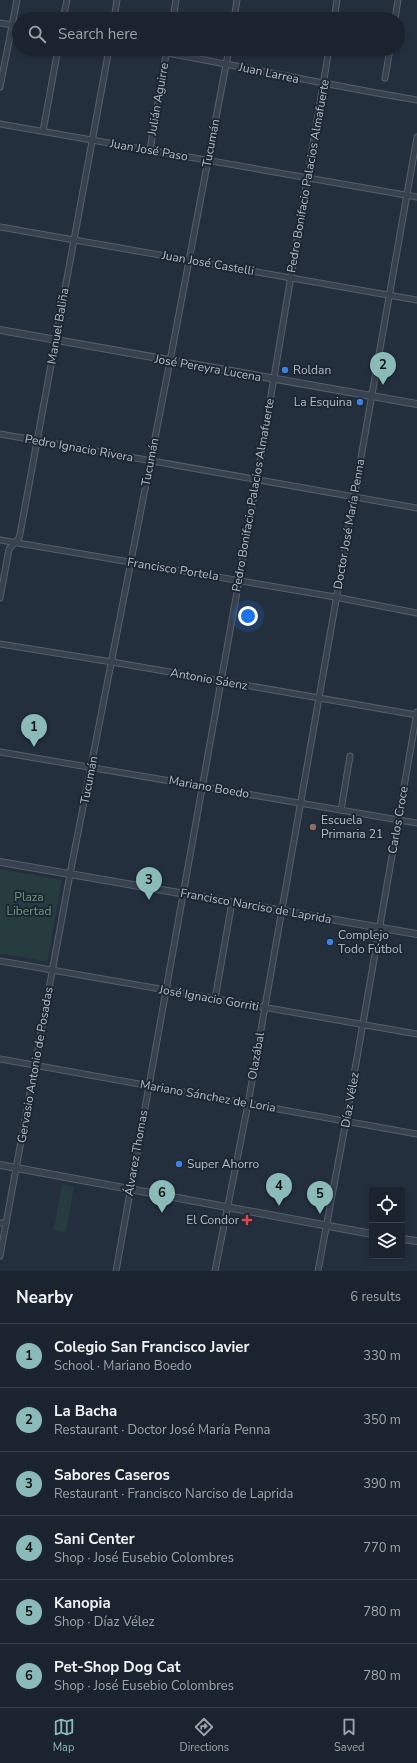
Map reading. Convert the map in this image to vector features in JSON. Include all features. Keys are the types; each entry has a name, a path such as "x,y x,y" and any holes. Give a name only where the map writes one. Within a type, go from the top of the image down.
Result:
{"street":[{"path":"15,12 17,0"},
{"path":"64,12 67,0"},
{"path":"115,12 117,0"},
{"path":"174,12 176,0"},
{"path":"235,12 237,0"},
{"path":"335,12 337,0"},
{"path":"396,12 398,0"},
{"path":"0,23 12,25 0,87"},
{"path":"43,131 57,56"},
{"name":"Manuel Baliña","path":"0,598 9,549 20,534 108,56"},
{"name":"Julián Aguirre","path":"150,150 166,56"},
{"name":"Juan Larrea","path":"190,56 324,84 417,100"},
{"name":"Tucumán","path":"70,874 92,767 228,56"},
{"name":"Pedro Bonifacio Palacios Almafuerte","path":"183,893 274,379 328,56"},
{"path":"385,78 389,56"},
{"name":"Juan José Paso","path":"0,124 417,197"},
{"name":"Doctor José María Penna","path":"281,911 417,137"},
{"name":"Juan José Castelli","path":"0,227 417,300"},
{"name":"José Pereyra Lucena","path":"0,330 417,404"},
{"name":"Pedro Ignacio Rivera","path":"0,434 417,508"},
{"name":"Francisco Portela","path":"0,540 239,580 417,613"},
{"name":"Antonio Sáenz","path":"0,644 417,714"},
{"name":"Carlos Croce","path":"379,928 417,714"},
{"name":"Mariano Boedo","path":"0,752 417,823"},
{"path":"341,810 350,756"},
{"name":"Francisco Narciso de Laprida","path":"0,862 417,934"},
{"name":"Gervasio Antonio de Posadas","path":"0,1256 70,874"},
{"name":"Álvarez Thomas","path":"116,1271 183,893"},
{"path":"215,999 232,902"},
{"name":"Olazábal","path":"215,1271 248,1104 281,911"},
{"name":"Díaz Vélez","path":"318,1271 346,1121 379,928"},
{"name":"José Ignacio Gorriti","path":"0,961 417,1034"},
{"name":"Mariano Sánchez de Loria","path":"0,1059 417,1134"},
{"path":"0,1165 369,1233"},
{"path":"0,1222 6,1223"},
{"path":"405,1239 417,1241"}],"green space":[{"name":"Plaza Libertad","path":"0,869 62,880 47,962 0,953"},
{"path":"62,1184 74,1187 66,1232 54,1230"}],"place":[{"name":"Roldan","path":"285,370"},
{"name":"La Bacha","path":"383,385"},
{"name":"La Esquina","path":"360,402"},
{"name":"Colegio San Francisco Javier","path":"34,747"},
{"name":"Escuela Primaria 21","path":"313,827"},
{"name":"Sabores Caseros","path":"149,900"},
{"name":"Complejo Todo Fútbol","path":"330,942"},
{"name":"Super Ahorro","path":"179,1164"},
{"name":"Sani Center","path":"279,1206"},
{"name":"Pet-Shop Dog Cat","path":"162,1213"},
{"name":"Kanopia","path":"320,1214"},
{"name":"El Condor","path":"247,1220"}]}
